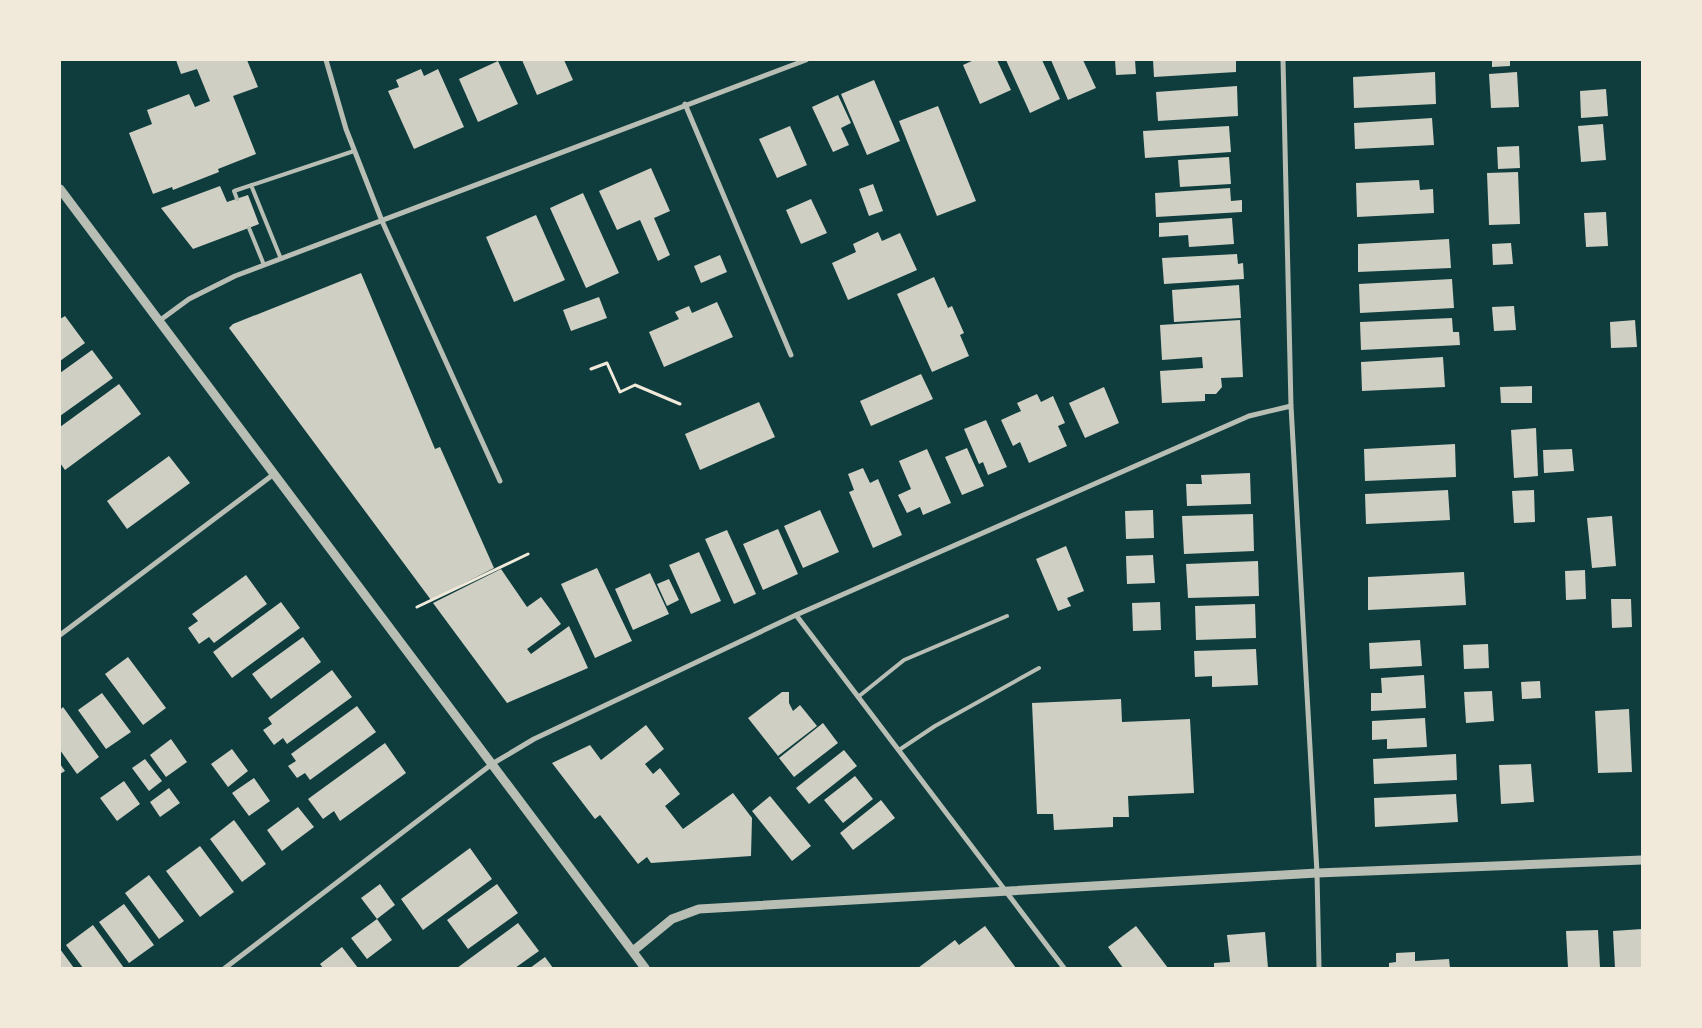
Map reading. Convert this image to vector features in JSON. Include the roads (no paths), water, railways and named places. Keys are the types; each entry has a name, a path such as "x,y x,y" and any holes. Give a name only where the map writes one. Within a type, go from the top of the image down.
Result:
{"street":[{"path":"326,60 354,150 382,222 500,481"},
{"path":"159,321 198,294 235,276 382,222 685,104 806,60"},
{"path":"1283,60 1291,406 1317,873 1319,968"},
{"path":"685,104 791,355"},
{"path":"60,189 645,968"},
{"path":"225,968 492,764 534,739 796,616 1248,416 1291,406"},
{"path":"60,635 275,474"},
{"path":"796,616 1064,968"},
{"path":"633,951 672,920 699,909 1317,873 1642,860"}],"lane":[{"path":"237,199 234,191 354,150"},
{"path":"252,184 281,259"},
{"path":"249,228 264,265"},
{"path":"858,697 904,660 1007,616"},
{"path":"899,750 935,726 1039,668"}]}
